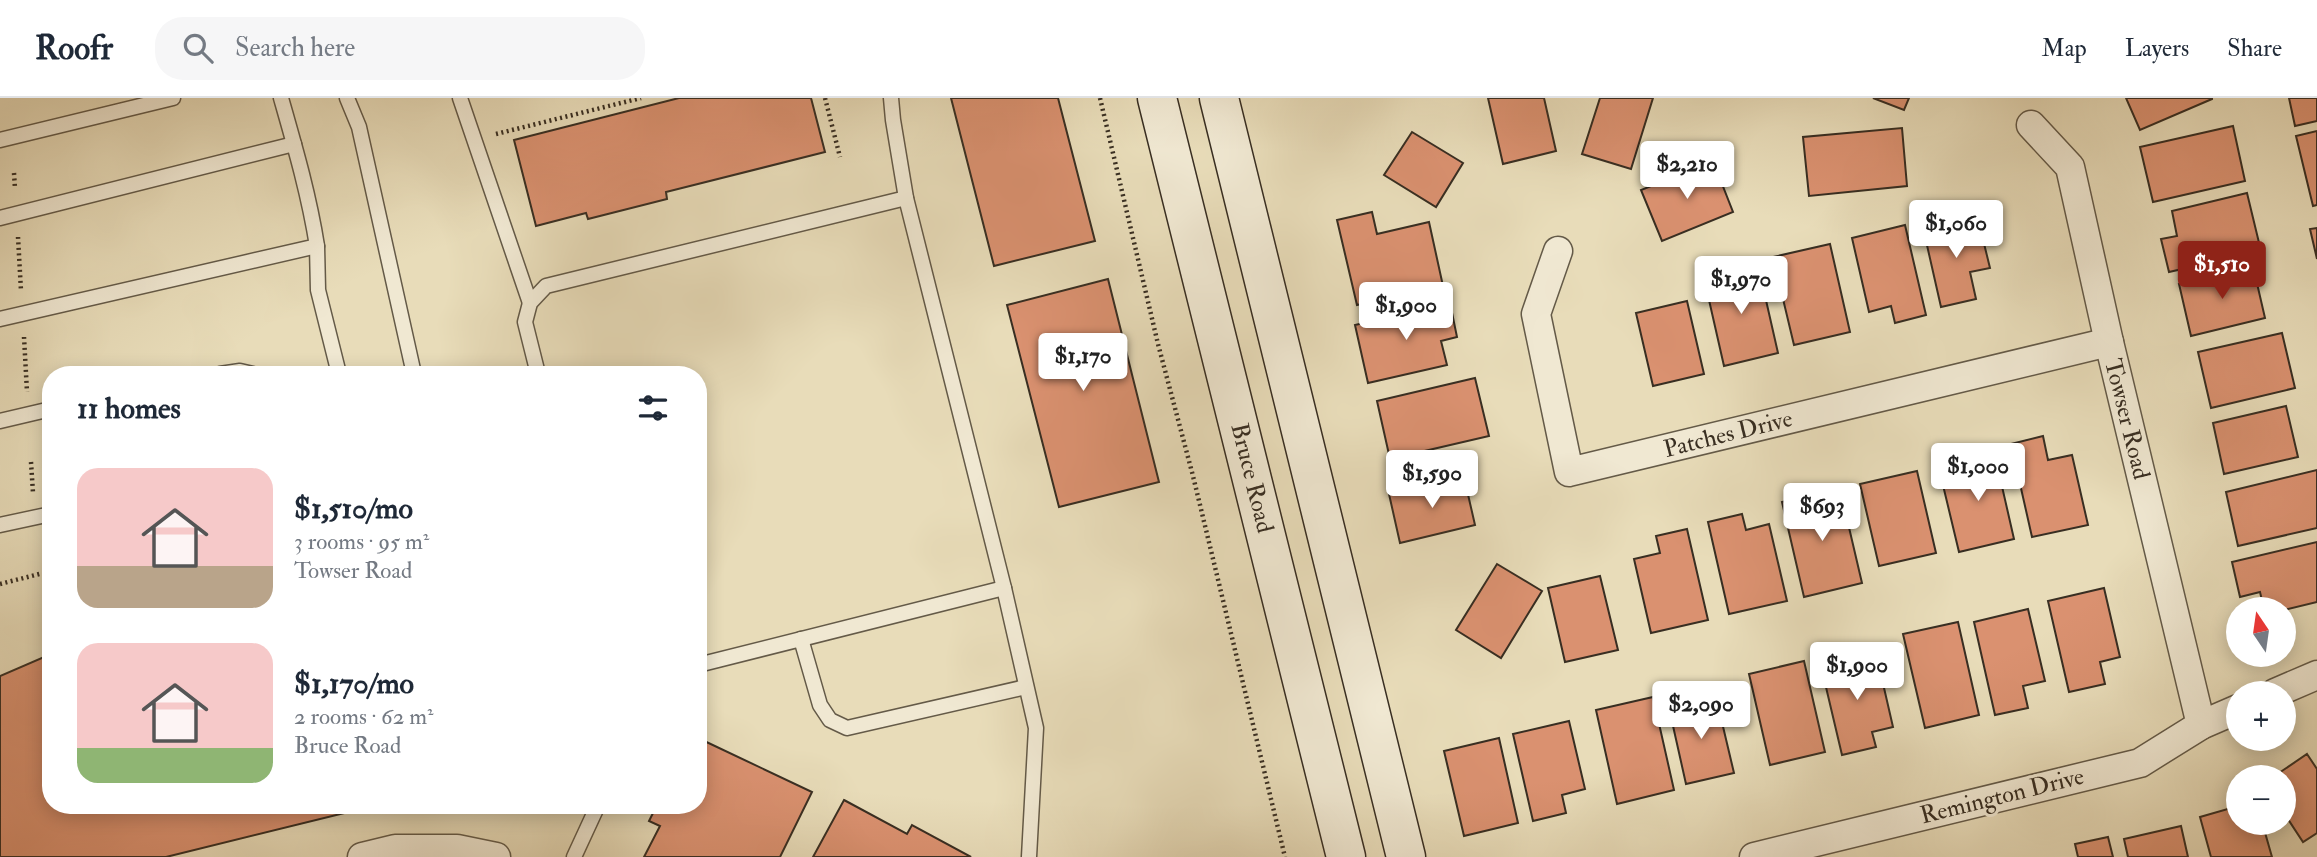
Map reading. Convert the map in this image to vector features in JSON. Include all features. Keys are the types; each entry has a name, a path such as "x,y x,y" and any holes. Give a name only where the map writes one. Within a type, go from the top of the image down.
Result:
{"street":[{"name":"Bruce Road","path":"1157,98 1346,857"},
{"path":"1219,98 1406,857"},
{"name":"Towser Road","path":"2031,125 2070,167 2201,726"},
{"name":"Patches Drive","path":"1558,251 1536,314 1569,472 2109,342"},
{"path":"2296,684 2317,675"},
{"name":"Remington Drive","path":"1754,857 2140,763 2201,726 2226,715"},
{"path":"362,857 395,849 457,849 496,857"}],"lane":[{"path":"0,139 173,98"},
{"path":"281,98 312,214 317,246 318,290 336,366"},
{"path":"347,98 359,127 412,366"},
{"path":"460,98 530,303"},
{"path":"891,98 906,198 1004,588 1036,729 1029,857"},
{"path":"0,218 294,144"},
{"path":"536,366 525,322 530,303 546,286 906,198"},
{"path":"0,319 317,246"},
{"path":"0,421 42,411"},
{"path":"0,525 42,516"},
{"path":"707,663 1004,588"},
{"path":"801,639 820,705 831,720 847,728 1026,687"},
{"path":"574,857 594,814"}],"path":[{"path":"474,139 641,98"},
{"path":"825,98 840,157"},
{"path":"1100,98 1285,857"},
{"path":"15,173 16,193"},
{"path":"18,233 21,292"},
{"path":"24,336 27,396"},
{"path":"31,462 33,498"},
{"path":"0,584 42,573"}],"building":[{"path":"679,98 811,98 825,152 666,192 667,199 588,219 586,213 536,226 514,140"},
{"path":"951,98 1058,98 1095,241 994,266"},
{"path":"1488,98 1544,98 1556,151 1503,164"},
{"path":"1600,98 1653,98 1631,169 1582,154"},
{"path":"1873,98 1909,98 1904,110"},
{"path":"2126,98 2212,98 2212,99 2140,130"},
{"path":"2289,98 2317,98 2317,121 2295,126"},
{"path":"2233,126 2245,181 2153,202 2140,147"},
{"path":"1902,128 1907,186 1809,196 1803,137"},
{"path":"2317,131 2317,205 2313,206 2296,136"},
{"path":"1412,132 1463,163 1436,207 1384,175"},
{"path":"1713,161 1733,212 1662,241 1641,190"},
{"path":"2247,193 2261,251 2169,272 2161,239 2177,236 2172,211"},
{"path":"1372,212 1377,234 1429,222 1443,286 1357,305 1337,220"},
{"path":"1978,219 1990,268 1970,272 1976,299 1941,307 1924,232"},
{"path":"1905,225 1926,315 1895,323 1891,306 1869,312 1852,238"},
{"path":"2317,228 2317,259 2310,229"},
{"path":"1830,244 1850,332 1794,345 1773,257"},
{"path":"1758,265 1778,353 1724,366 1704,278"},
{"path":"2253,266 2265,318 2191,336 2179,284"},
{"path":"1108,279 1159,482 1059,507 1007,305"},
{"path":"1687,301 1704,374 1653,386 1636,313"},
{"path":"1450,303 1457,337 1441,341 1447,365 1368,383 1355,325"},
{"path":"2282,333 2295,388 2211,408 2198,352"},
{"path":"1475,378 1489,436 1390,459 1377,401"},
{"path":"2286,406 2298,457 2224,474 2213,423"},
{"path":"2043,436 2048,460 2072,455 2088,525 2032,537 2011,444"},
{"path":"1993,447 2014,539 1959,552 1942,481 1964,476 1959,455"},
{"path":"2317,470 2317,528 2238,546 2226,492"},
{"path":"1917,471 1936,553 1879,566 1860,484"},
{"path":"1464,477 1475,525 1400,543 1389,494"},
{"path":"1840,489 1862,583 1804,597 1782,502"},
{"path":"1742,514 1746,530 1769,524 1787,601 1729,614 1708,522"},
{"path":"1687,529 1708,620 1651,633 1634,559 1660,553 1656,536"},
{"path":"2317,542 2317,602 2296,607 2296,597 2261,597 2260,592 2240,597 2232,562"},
{"path":"1497,564 1542,591 1501,658 1456,630"},
{"path":"1600,576 1618,650 1565,662 1548,588"},
{"path":"2104,588 2120,657 2100,662 2105,684 2069,692 2048,601"},
{"path":"2028,609 2045,681 2023,686 2028,708 1995,715 1974,622"},
{"path":"1958,622 1979,715 1925,728 1903,634"},
{"path":"1876,653 1893,727 1872,732 1876,747 1842,755 1821,666"},
{"path":"42,658 42,814 340,814 166,857 0,857 0,676"},
{"path":"1804,661 1825,752 1770,765 1749,674"},
{"path":"1653,697 1674,790 1617,804 1596,710"},
{"path":"1716,697 1734,773 1686,784 1669,708"},
{"path":"1569,721 1585,789 1562,795 1566,813 1533,821 1513,734"},
{"path":"1499,738 1518,823 1464,836 1444,751"},
{"path":"707,742 812,792 780,857 644,857 660,826 649,821 652,814 707,814"},
{"path":"2307,754 2317,769 2317,833 2303,842 2296,831 2296,765 2291,765"},
{"path":"844,800 907,834 912,825 971,857 813,857"},
{"path":"2226,809 2226,835 2266,835 2272,857 2211,857 2200,817"},
{"path":"2181,826 2188,857 2128,857 2124,839"},
{"path":"2108,837 2113,857 2078,857 2075,844"}]}
